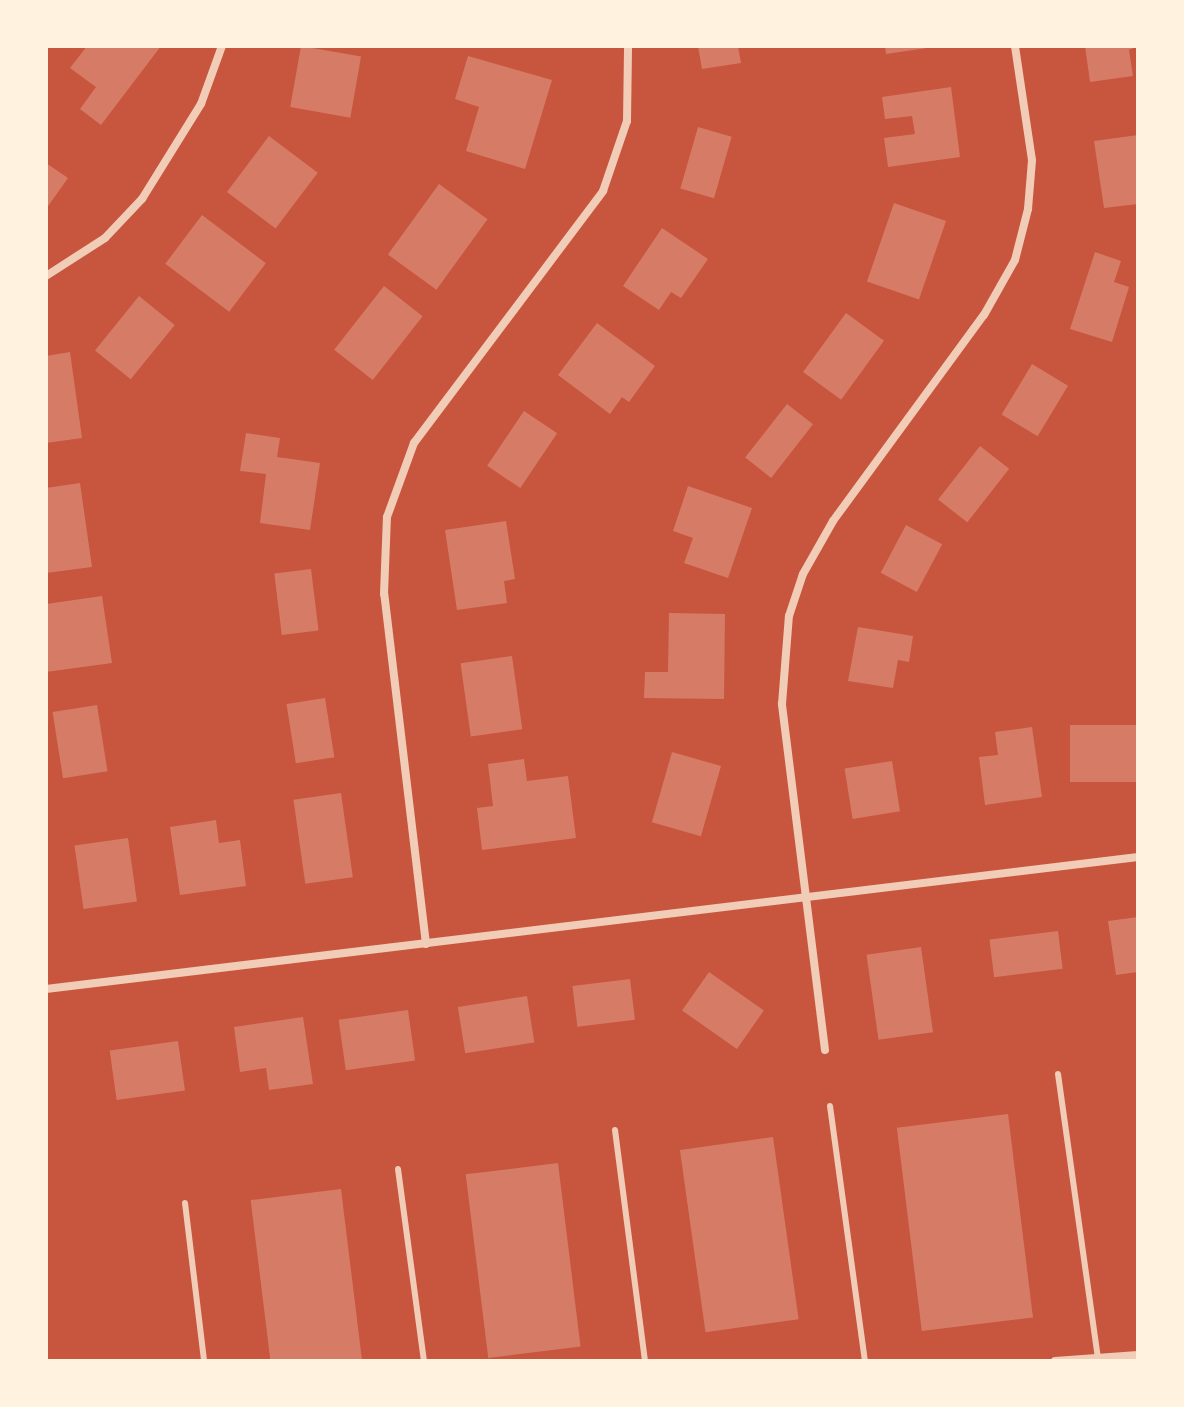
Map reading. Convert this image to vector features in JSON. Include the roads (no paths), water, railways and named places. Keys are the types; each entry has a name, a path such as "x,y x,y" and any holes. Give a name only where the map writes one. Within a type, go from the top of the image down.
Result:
{"street":[{"path":"46,276 105,238 142,199 201,104 222,46"},
{"path":"426,944 384,594 387,517 414,443 603,191 627,121 628,46"},
{"path":"825,1050 782,704 789,616 803,574 833,521 984,315 1015,260 1028,209 1032,160 1015,46"},
{"path":"46,989 1138,857"},
{"path":"1055,1361 1138,1355"}],"lane":[{"path":"1058,1074 1098,1358"},
{"path":"830,1106 865,1361"},
{"path":"615,1130 645,1361"},
{"path":"398,1169 424,1361"},
{"path":"185,1203 204,1361"}]}
